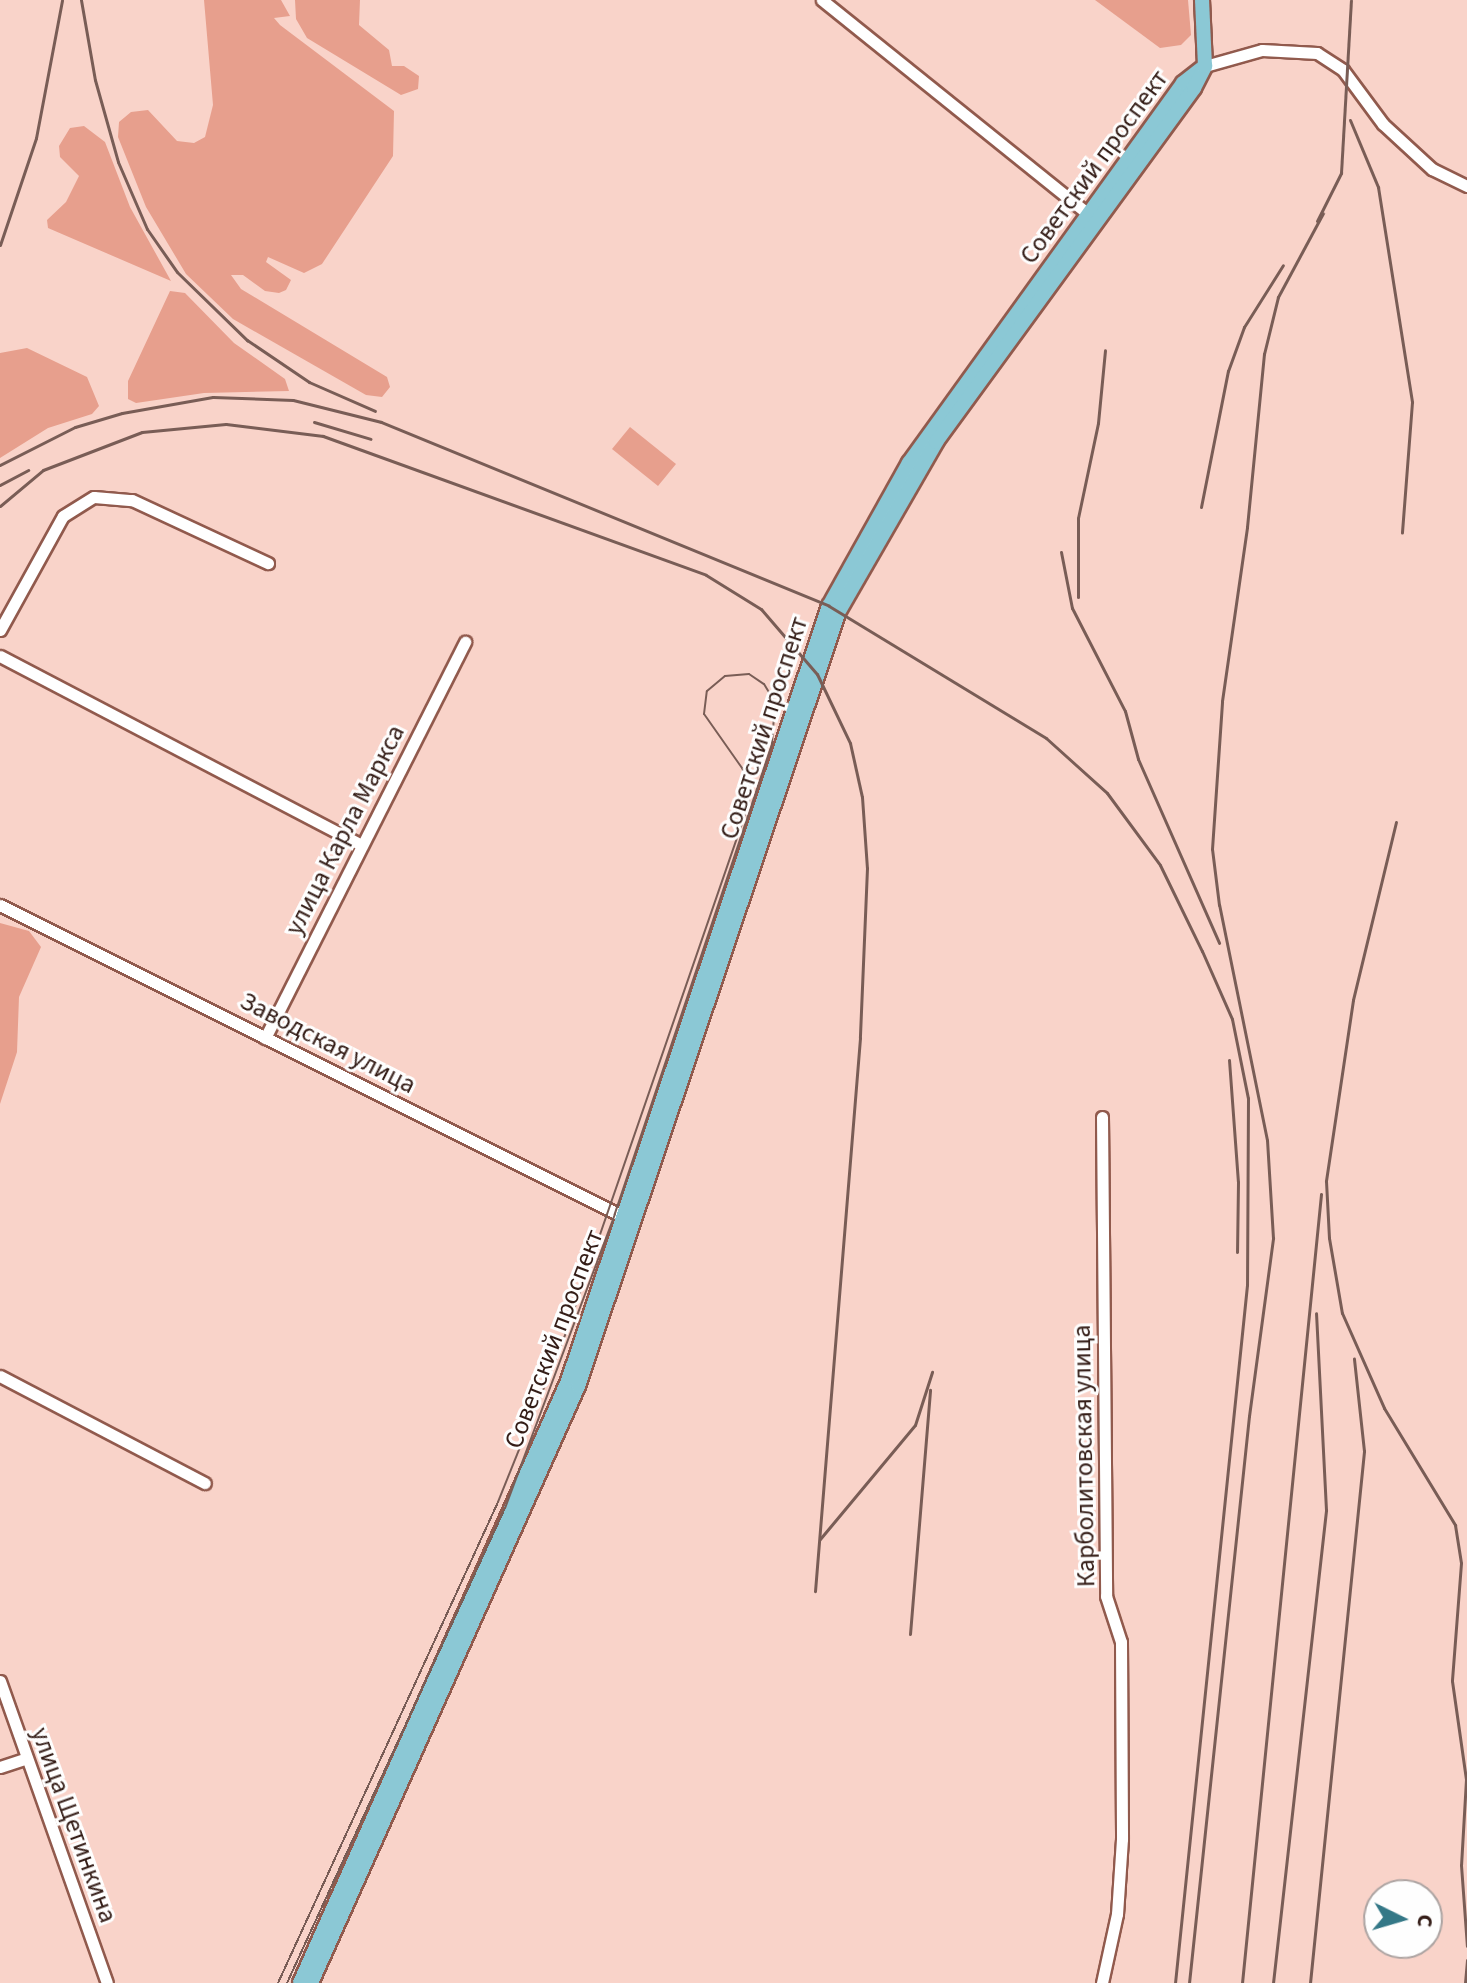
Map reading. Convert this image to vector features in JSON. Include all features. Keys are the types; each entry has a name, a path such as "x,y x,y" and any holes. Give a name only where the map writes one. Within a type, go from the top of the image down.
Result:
{"main road":[{"path":"1202,0 1205,66"},
{"name":"Советский проспект","path":"311,1983 560,1431 839,611 929,452 1093,218 1183,83 1205,66"},
{"name":"Советский проспект","path":"300,1983 549,1429 630,1220"}],"street":[{"path":"822,0 1093,218"},
{"path":"1205,66 1262,50 1317,53 1343,70 1383,124 1432,169 1467,186"},
{"path":"0,630 63,516 94,497 132,500 268,563"},
{"name":"улица Карла Маркса","path":"265,1038 465,642"},
{"path":"0,656 361,845"},
{"name":"Заводская улица","path":"0,905 630,1220"},
{"name":"Карболитовская улица","path":"1102,1117 1106,1596 1121,1642 1122,1825 1117,1914 1102,1983"},
{"path":"0,1376 205,1483"},
{"name":"улица Щетинкина","path":"0,1681 107,1983"},
{"path":"0,1767 27,1758"}],"shaded area":[{"path":"204,0 281,0 290,16 274,18 280,25 394,111 393,156 322,264 304,273 268,257 266,262 291,280 286,290 279,293 265,291 243,275 231,275 241,289 387,377 390,387 382,397 366,395 233,319 186,274 146,207 118,137 119,122 131,112 148,110 177,141 194,143 205,137 213,105"},
{"path":"295,0 360,0 359,25 389,50 392,66 404,66 419,76 418,89 401,95 307,38 296,19"},
{"path":"1095,0 1188,0 1191,35 1181,45 1160,48"},
{"path":"84,126 105,142 130,207 171,281 48,228 47,220 66,202 79,176 60,157 59,146 70,128"},
{"path":"170,291 185,293 234,343 285,379 289,391 204,393 136,403 128,399 128,381"},
{"path":"27,348 87,377 99,406 92,414 48,428 0,458 0,353"},
{"path":"630,427 676,464 658,486 612,449"},
{"path":"0,923 29,931 41,947 19,997 17,1052 0,1104"}],"tram line":[{"path":"278,1983 498,1502 566,1333 748,806 750,792 742,768 704,714 707,691 725,676 749,674 764,684 775,702 772,744 615,1214 505,1508 287,1983"}],"railway":[{"path":"0,245 36,138 62,0"},
{"path":"81,0 95,80 118,162 147,229 177,272 247,340 309,382 375,411"},
{"path":"1317,221 1341,173 1351,0"},
{"path":"1350,120 1378,187 1412,402 1402,533"},
{"path":"1189,1983 1249,1416 1273,1238 1267,1140 1219,905 1212,849 1222,701 1247,527 1264,354 1278,297 1323,213"},
{"path":"1201,507 1228,371 1244,327 1283,265"},
{"path":"1078,597 1078,518 1098,423 1105,350"},
{"path":"0,465 75,427 122,413 213,397 293,400 381,422 829,606 1046,738 1107,793 1160,865 1202,951 1232,1019 1248,1098 1247,1285 1175,1983"},
{"path":"314,422 371,439"},
{"path":"0,506 43,470 142,432 226,424 323,436 706,575 761,609 817,674 850,743 862,797 867,868 860,1038 815,1591"},
{"path":"0,485 28,470"},
{"path":"1061,552 1072,608 1125,711 1138,759 1219,943"},
{"path":"1396,822 1353,1000 1326,1181 1329,1238 1342,1313 1384,1408 1455,1525 1461,1563 1452,1681 1466,1779 1461,1865 1467,1946"},
{"path":"1229,1060 1238,1182 1237,1252"},
{"path":"1242,1983 1321,1194"},
{"path":"1273,1983 1326,1510 1316,1313"},
{"path":"1310,1983 1364,1451 1354,1359"},
{"path":"820,1539 915,1425 932,1372"},
{"path":"910,1634 930,1390"},
{"path":"1465,1983 1467,1960"}]}
